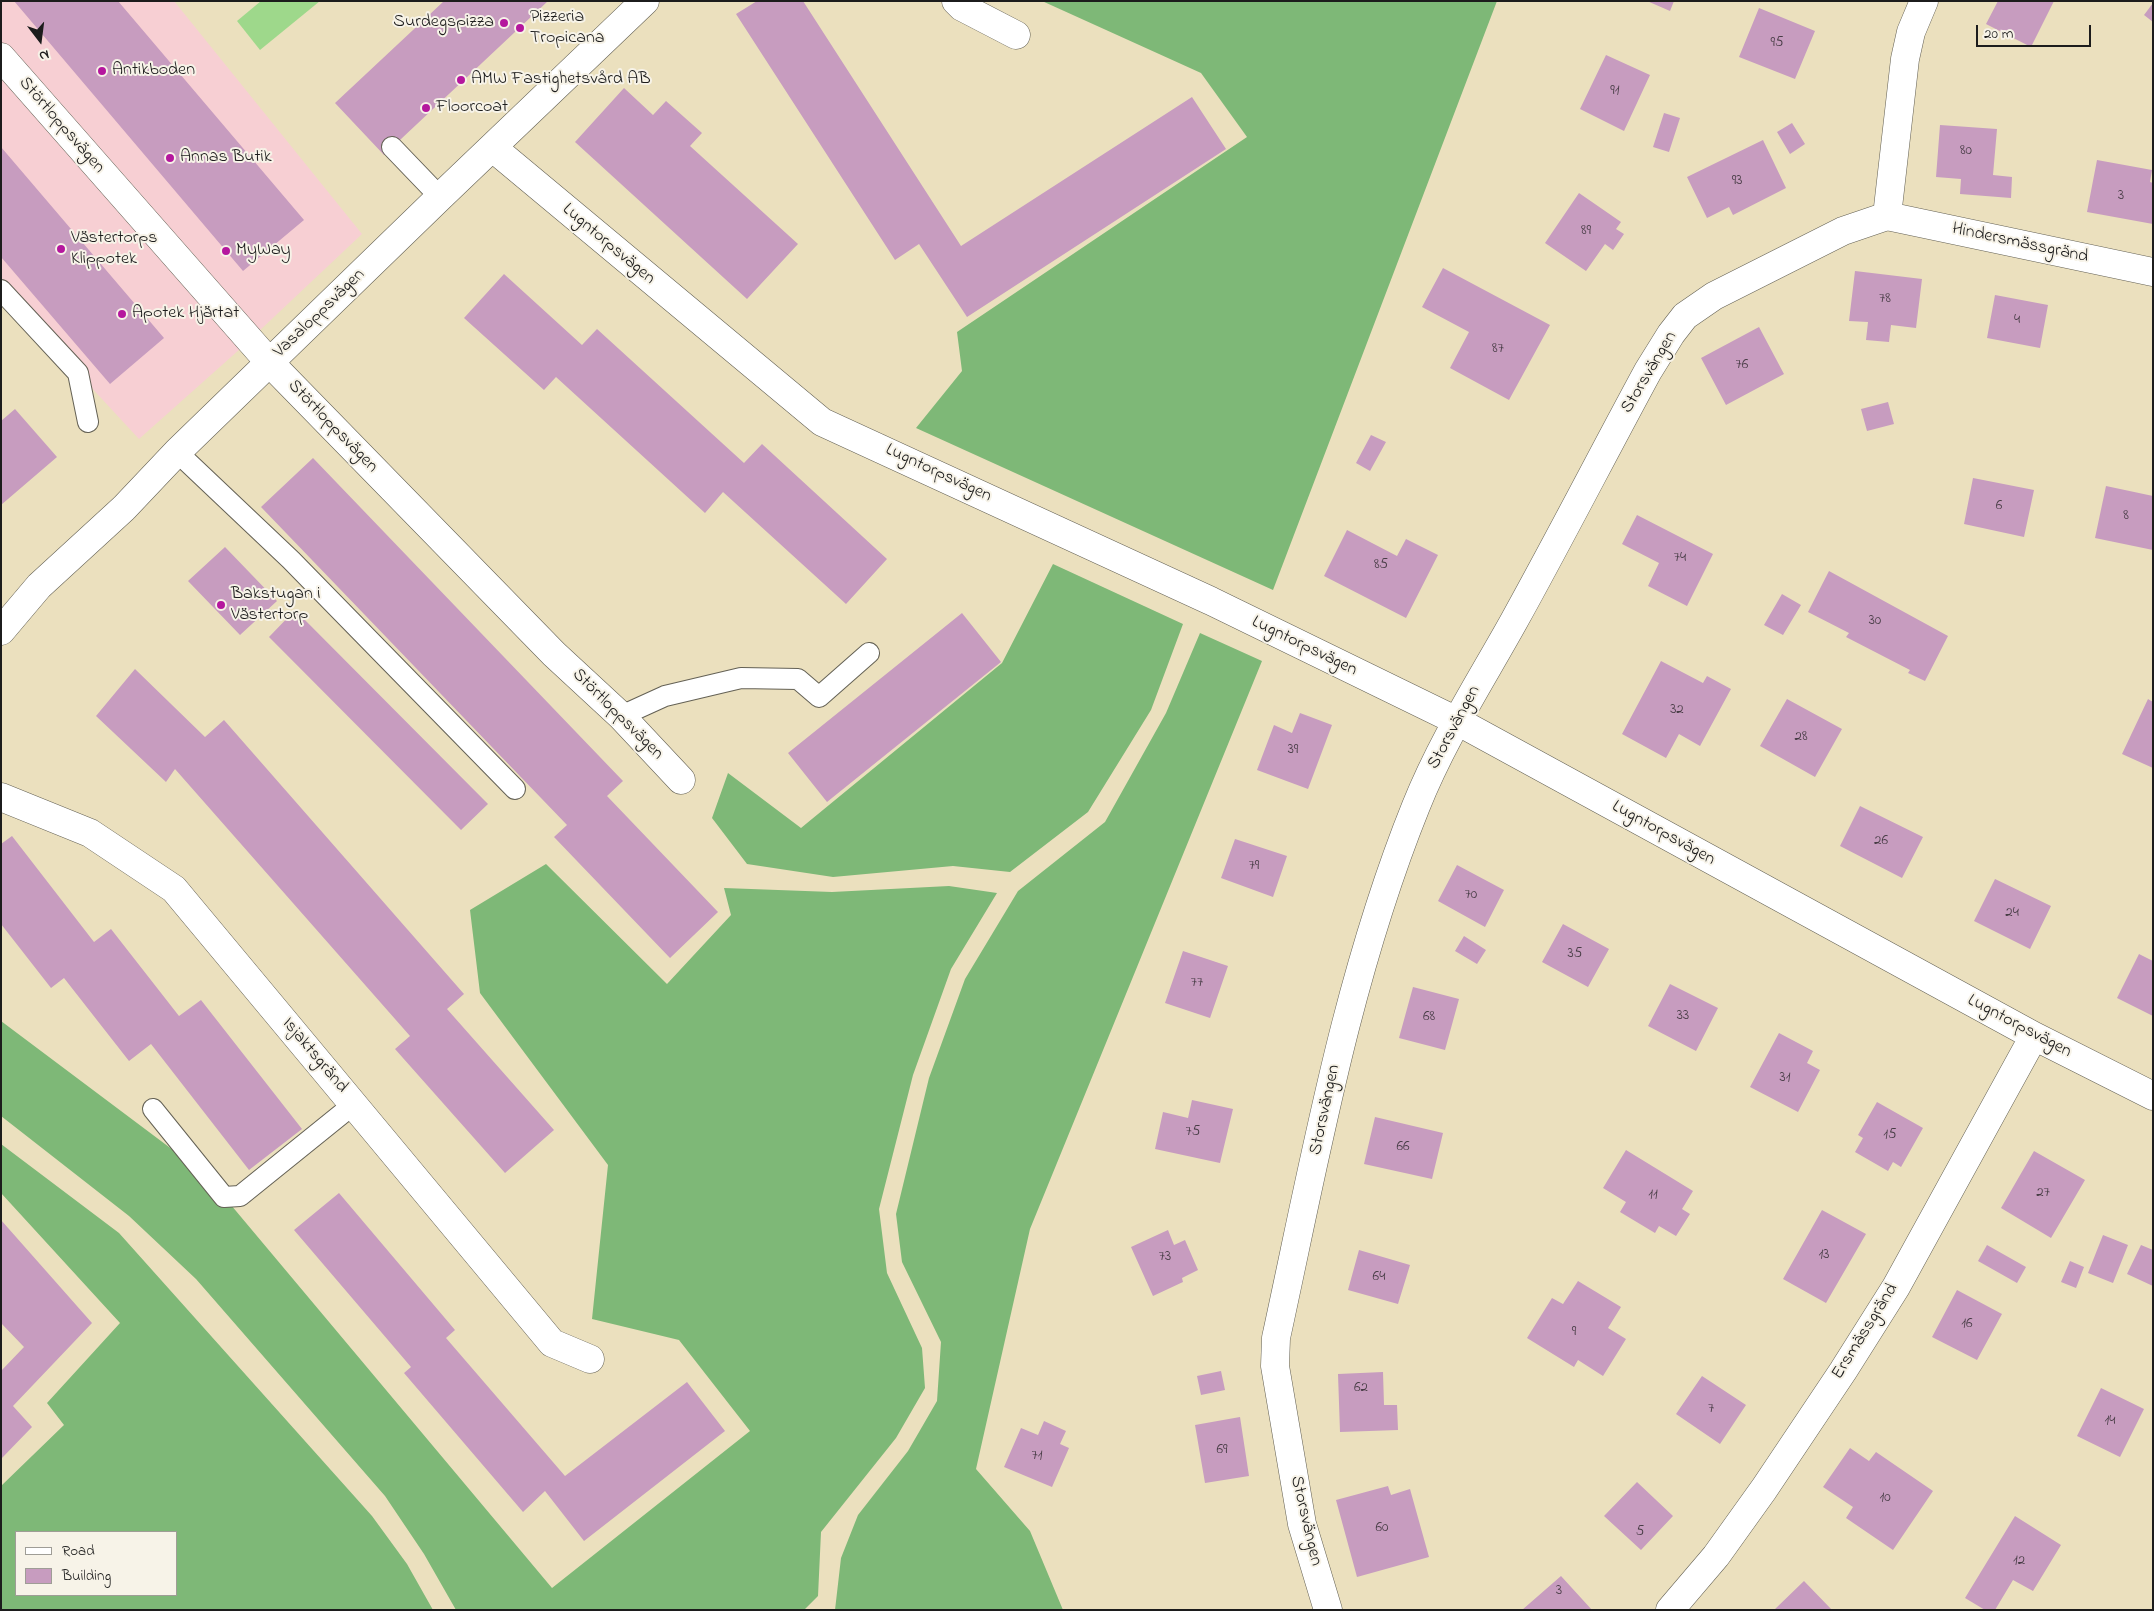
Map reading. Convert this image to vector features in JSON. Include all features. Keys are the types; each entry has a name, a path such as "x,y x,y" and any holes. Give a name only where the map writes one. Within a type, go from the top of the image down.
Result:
{"street":[{"path":"1887,216 1905,58 1911,32 1924,1"},
{"path":"962,3 1016,35"},
{"name":"Vasaloppsvägen","path":"1,631 39,586 124,508 177,452 493,148 633,5"},
{"name":"Störtloppsvägen","path":"1,57 270,363 554,654 621,716 681,780"},
{"name":"Lugntorpsvägen","path":"493,148 822,422 1202,597 1457,721 2034,1036 2153,1096"},
{"name":"Hindersmässgränd","path":"1887,216 2153,272"},
{"name":"Storsvängen","path":"1328,1610 1302,1524 1275,1366 1276,1338 1344,1029 1385,889 1417,804 1457,721 1514,621 1648,371 1671,334 1685,316 1738,282 1843,231 1887,216"},
{"name":"Isjaktsgränd","path":"1,797 90,833 174,889 552,1343 590,1358"},
{"name":"Ersmässgränd","path":"1670,1610 1722,1548 1764,1489 1848,1363 1896,1287 2034,1036"}],"lane":[{"path":"392,147 440,197"},
{"path":"1,290 78,373 88,422"},
{"path":"177,452 291,560 515,789"},
{"path":"621,716 665,696 741,678 798,679 819,697 869,654"},
{"path":"154,1109 224,1197 240,1196 354,1104"}],"shaded area":[{"path":"1,1 174,1 362,234 240,349 139,439 1,290"}],"green space":[{"path":"261,1 320,1 260,50 237,21"},
{"path":"1042,1 1497,1 1273,590 916,428 962,371 957,332 1247,137 1201,73"},
{"path":"1053,564 1183,624 1151,710 1088,812 1010,872 953,866 833,877 747,864 712,818 728,773 801,828 1002,663"},
{"path":"1200,633 1262,661 1030,1229 976,1469 1030,1531 1063,1610 835,1610 841,1558 858,1515 908,1451 937,1401 941,1342 902,1262 896,1214 929,1078 965,979 1018,891 1105,822 1166,713"},
{"path":"546,864 667,984 731,915 724,888 832,892 949,886 997,893 951,969 913,1075 879,1209 887,1273 922,1348 925,1388 896,1438 821,1532 818,1596 804,1610 456,1610 424,1554 385,1496 196,1279 129,1216 1,1116 1,1021 205,1174 552,1588 750,1431 679,1340 592,1319 608,1165 480,993 470,910"},
{"path":"1,1144 119,1233 372,1516 407,1564 433,1610 1,1610 1,1486 64,1425 47,1403 120,1323 1,1193"}],"building":[{"path":"14,1 118,1 304,220 243,271"},
{"path":"444,1 548,1 384,155 335,103"},
{"path":"757,1 803,1 961,246 1192,97 1226,149 967,317 919,244 895,260 736,14"},
{"path":"1647,1 1674,1 1670,11"},
{"path":"1998,1 2054,1 2031,47 1986,24"},
{"path":"2153,3 2153,22 2144,15"},
{"path":"1759,8 1815,31 1795,79 1739,57"},
{"path":"1606,55 1650,75 1624,131 1580,109"},
{"path":"624,88 653,115 666,101 702,133 690,146 798,244 747,299 575,142"},
{"path":"1664,113 1680,118 1669,152 1653,147"},
{"path":"1792,123 1805,144 1790,154 1777,132"},
{"path":"1940,125 1997,129 1993,175 2012,177 2011,198 1960,194 1961,179 1936,177"},
{"path":"1763,140 1786,188 1733,215 1729,207 1707,218 1687,177"},
{"path":"1,147 164,338 110,384 1,257"},
{"path":"2097,160 2152,170 2150,182 2153,183 2153,224 2087,212"},
{"path":"1579,193 1621,222 1616,229 1624,234 1613,250 1605,244 1586,271 1545,243"},
{"path":"1443,268 1550,325 1509,400 1450,368 1469,332 1422,307"},
{"path":"1855,271 1922,279 1916,328 1891,325 1889,342 1866,340 1868,322 1849,321"},
{"path":"504,274 582,345 597,329 744,463 762,444 887,559 846,604 723,492 705,513 556,377 544,390 464,318"},
{"path":"1995,295 2048,305 2040,348 1987,338"},
{"path":"1759,327 1784,374 1726,405 1701,358"},
{"path":"1888,402 1894,424 1867,431 1861,409"},
{"path":"15,409 57,457 1,505 1,421"},
{"path":"1371,435 1386,442 1370,471 1356,463"},
{"path":"313,458 623,781 607,796 718,912 670,958 554,837 567,825 261,507"},
{"path":"1973,478 2034,490 2024,537 1964,524"},
{"path":"2106,486 2153,496 2153,550 2095,538"},
{"path":"1637,515 1713,554 1687,606 1648,586 1659,563 1622,544"},
{"path":"1347,530 1397,556 1406,539 1438,555 1406,618 1324,576"},
{"path":"225,547 277,601 240,635 188,581"},
{"path":"1829,571 1948,636 1925,681 1908,673 1910,670 1846,637 1849,633 1808,612"},
{"path":"1782,594 1801,605 1783,635 1764,625"},
{"path":"295,610 488,804 461,830 269,637"},
{"path":"962,613 1001,662 827,802 788,753"},
{"path":"1661,661 1703,683 1707,676 1731,689 1700,746 1679,734 1666,758 1622,734"},
{"path":"135,669 205,737 224,720 464,994 447,1009 554,1130 505,1173 395,1049 410,1036 175,769 166,782 96,716"},
{"path":"1787,699 1842,729 1815,777 1760,746"},
{"path":"2148,699 2153,702 2153,768 2122,754"},
{"path":"1300,713 1332,725 1308,789 1257,770 1274,725 1292,733"},
{"path":"1860,806 1923,837 1902,878 1840,846"},
{"path":"12,836 94,942 111,929 179,1016 201,1000 302,1129 249,1170 151,1044 129,1061 64,978 51,988 1,924 1,844"},
{"path":"1235,839 1287,856 1273,897 1221,878"},
{"path":"1457,865 1504,890 1485,927 1438,901"},
{"path":"1995,879 2051,906 2030,949 1974,921"},
{"path":"1563,924 1609,949 1588,987 1542,962"},
{"path":"1464,936 1486,950 1477,964 1455,951"},
{"path":"1183,951 1228,966 1210,1018 1165,1003"},
{"path":"2139,954 2153,961 2153,1016 2117,998"},
{"path":"1670,984 1718,1008 1696,1051 1648,1026"},
{"path":"1413,987 1459,999 1445,1050 1399,1038"},
{"path":"1779,1033 1813,1051 1807,1063 1820,1070 1798,1112 1750,1087"},
{"path":"1192,1100 1233,1109 1220,1163 1155,1149 1163,1112 1188,1118"},
{"path":"1877,1102 1923,1128 1901,1167 1893,1162 1888,1171 1855,1152 1863,1138 1858,1135"},
{"path":"1375,1117 1443,1133 1432,1179 1364,1164"},
{"path":"1626,1150 1693,1191 1682,1209 1690,1214 1676,1236 1659,1226 1655,1233 1620,1212 1626,1202 1603,1188"},
{"path":"2034,1151 2085,1180 2051,1238 2001,1208"},
{"path":"339,1193 455,1330 446,1338 565,1476 687,1382 725,1431 584,1541 545,1491 523,1512 404,1373 411,1367 294,1230"},
{"path":"1822,1210 1866,1234 1826,1303 1783,1279"},
{"path":"1,1220 92,1323 13,1406 32,1427 1,1459 1,1371 24,1347 1,1323"},
{"path":"1168,1230 1174,1245 1185,1240 1198,1270 1182,1278 1183,1282 1153,1296 1131,1247"},
{"path":"2103,1235 2128,1245 2113,1283 2088,1273"},
{"path":"1987,1245 2026,1267 2017,1283 1978,1261"},
{"path":"2141,1245 2153,1250 2153,1286 2127,1274"},
{"path":"1359,1250 1410,1265 1398,1304 1348,1290"},
{"path":"2070,1261 2084,1267 2076,1288 2061,1282"},
{"path":"1578,1281 1621,1307 1608,1328 1626,1339 1603,1376 1578,1360 1574,1367 1527,1338 1552,1298 1563,1304"},
{"path":"1957,1290 2002,1314 1977,1360 1932,1337"},
{"path":"1221,1371 1225,1390 1201,1395 1197,1376"},
{"path":"1383,1372 1384,1405 1397,1405 1398,1430 1340,1432 1338,1374"},
{"path":"1702,1376 1746,1405 1720,1444 1676,1414"},
{"path":"2101,1388 2144,1409 2120,1457 2077,1436"},
{"path":"1240,1417 1249,1476 1205,1483 1195,1425"},
{"path":"1044,1421 1066,1431 1060,1444 1069,1448 1052,1487 1004,1467 1021,1428 1038,1435"},
{"path":"1850,1448 1869,1461 1876,1452 1933,1491 1893,1550 1846,1518 1853,1507 1823,1487"},
{"path":"1637,1482 1673,1516 1641,1550 1604,1516"},
{"path":"1388,1486 1391,1495 1410,1489 1429,1557 1357,1577 1336,1500"},
{"path":"2015,1516 2061,1545 2033,1591 2013,1580 1995,1610 1985,1610 1965,1598"},
{"path":"1561,1576 1592,1610 1522,1610"},
{"path":"1804,1581 1832,1610 1774,1610"}],"place":[{"name":"Surdegspizza","path":"504,23"},
{"name":"Pizzeria Tropicana","path":"520,28"},
{"name":"Antikboden","path":"102,71"},
{"name":"AMW Fastighetsvård AB","path":"461,80"},
{"name":"Floorcoat","path":"426,108"},
{"name":"Annas Butik","path":"170,158"},
{"name":"Västertorps Klippotek","path":"61,249"},
{"name":"MyWay","path":"226,251"},
{"name":"Apotek Hjärtat","path":"122,314"},
{"name":"Bakstugan i Västertorp","path":"221,605"}]}
